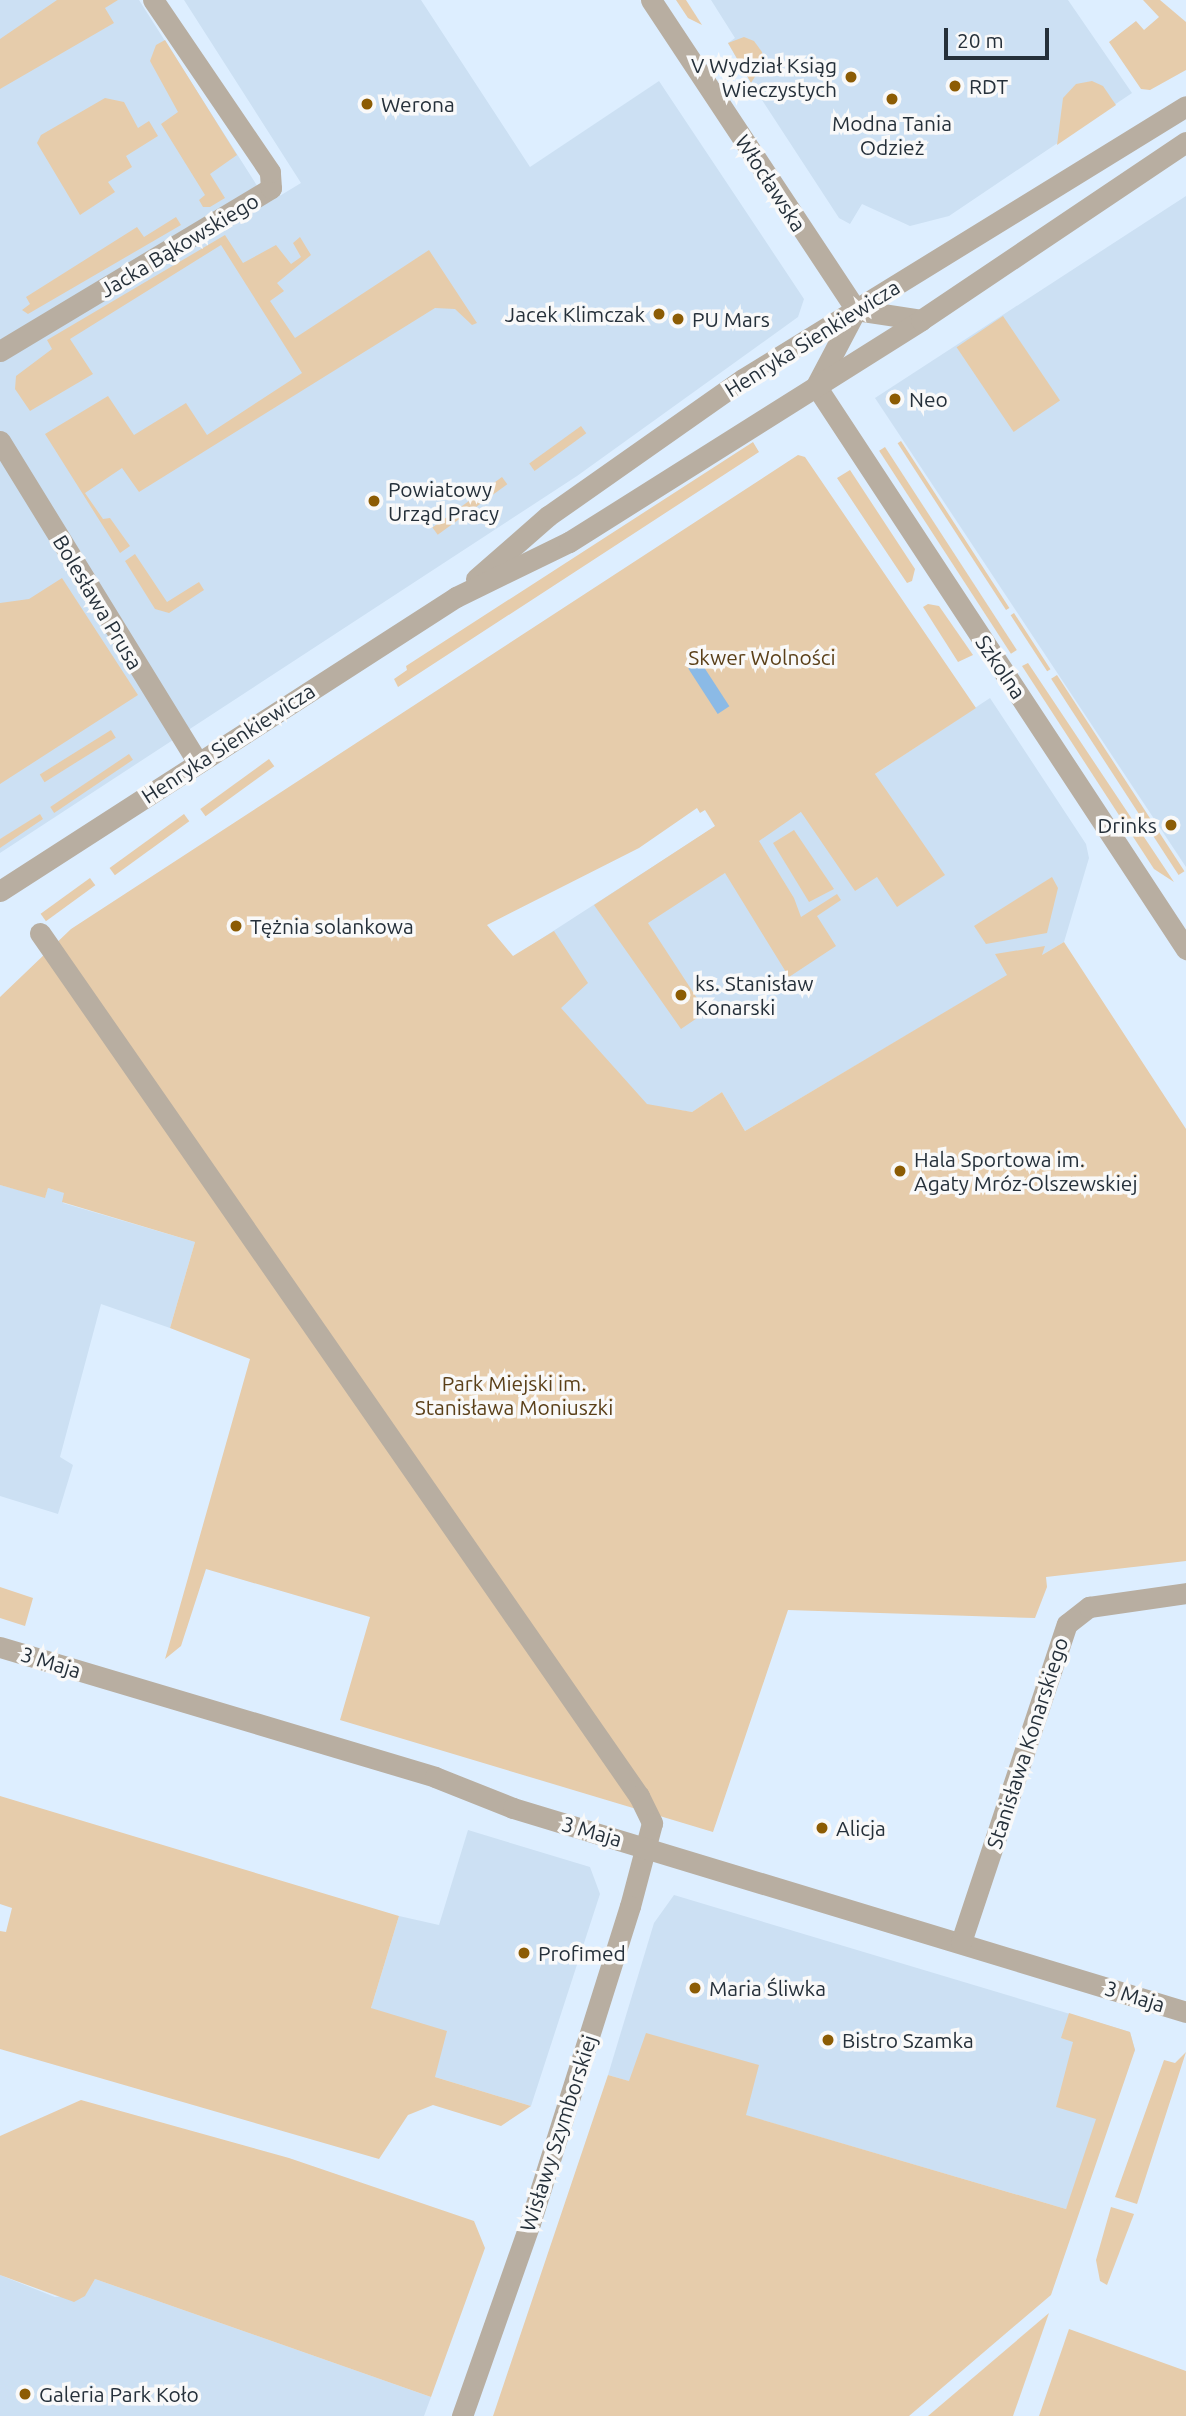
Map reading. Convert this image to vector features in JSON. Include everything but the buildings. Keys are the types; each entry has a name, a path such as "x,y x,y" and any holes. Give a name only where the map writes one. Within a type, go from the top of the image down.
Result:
{"street":[{"name":"Jacka Bąkowskiego","path":"0,351 271,188 270,172 153,0"},
{"name":"Włocławska","path":"652,0 856,310"},
{"name":"Henryka Sienkiewicza","path":"456,597 548,516 634,452 856,310 1186,106"},
{"name":"Henryka Sienkiewicza","path":"0,891 456,597 569,542 921,320 1186,142"},
{"path":"816,386 856,310 921,320"},
{"name":"Szkolna","path":"816,386 1186,949"},
{"name":"Bolesława Prusa","path":"0,441 198,763"},
{"name":"Wisławy Szymborskiej","path":"40,933 639,1797 652,1823 647,1847 530,2222 462,2416"},
{"name":"Stanisława Konarskiego","path":"961,1942 1067,1624 1089,1607 1186,1594"},
{"name":"3 Maja","path":"0,1647 435,1777 513,1808 1186,2012"}],"shaded area":[{"path":"0,0 139,0 268,203 301,183 184,0 421,0 530,167 659,81 804,299 798,317 577,476 0,853"},
{"path":"711,0 1068,0 1132,93 949,216 910,226 862,204 850,224 839,218 751,83 728,43 735,38"},
{"path":"1186,196 1186,867 875,398"},
{"path":"990,698 1086,844 1089,858 1064,942 745,1131 722,1092 692,1112 647,1105 513,957 728,818 789,820 870,767 875,774"},
{"path":"0,1185 45,1197 48,1188 65,1193 63,1203 195,1242 170,1328 101,1304 60,1457 73,1465 58,1514 0,1496"},
{"path":"468,1830 590,1867 600,1894 531,2106 435,2077 371,2008 399,1916 439,1925"},
{"path":"674,1895 1130,2032 1135,2050 1066,2209 608,2075 654,1923"},
{"path":"0,2275 55,2297 85,2295 95,2279 431,2397 424,2416 0,2416"}],"green space":[{"path":"57,0 118,0 105,8 114,23 0,89 0,39"},
{"path":"676,0 686,0 702,25 688,18"},
{"path":"1143,0 1160,0 1186,22 1186,70 1150,90 1141,89 1109,42 1136,21 1144,30 1159,17"},
{"path":"744,37 754,41 762,52 764,62 751,83 728,43"},
{"path":"165,40 237,155 210,174 225,198 210,207 203,207 199,200 205,195 161,124 178,112 150,61 156,45"},
{"path":"1092,81 1103,86 1116,105 1057,145 1063,98 1076,84"},
{"path":"105,98 124,102 138,128 149,121 158,136 126,156 132,167 108,182 115,192 80,215 37,143 41,135"},
{"path":"176,217 181,225 28,314 22,310 30,304 26,297 137,227 144,237"},
{"path":"225,235 243,263 276,245 291,264 301,257 293,243 300,237 311,255 277,283 284,291 270,301 295,338 429,250 477,323 472,325 455,309 435,308 139,492 122,468 85,493 103,519 110,518 130,546 120,553 45,434 108,396 134,435 186,403 207,435 302,373 221,245 70,339 93,374 30,411 15,389 16,376 52,349 47,340"},
{"path":"1003,316 1060,401 1014,432 957,347"},
{"path":"581,426 586,433 535,471 529,464"},
{"path":"901,441 1009,608 1006,610 898,443"},
{"path":"753,442 759,452 398,687 394,679 407,670 406,666"},
{"path":"885,447 1017,650 1011,654 879,451"},
{"name":"Park Miejski im. Stanisława Moniuszki","path":"798,455 805,457 976,708 875,774 945,875 897,907 877,877 855,891 801,812 759,841 794,898 801,917 837,894 841,900 817,916 836,946 789,977 725,873 648,923 706,1012 681,1029 594,905 715,826 705,810 700,813 697,808 639,848 487,925 513,956 554,931 588,983 561,1008 647,1104 692,1112 722,1092 745,1131 1007,975 995,954 1045,946 1042,955 1064,942 1186,1129 1186,1561 1046,1577 1047,1587 1035,1618 788,1610 713,1832 340,1720 370,1617 206,1569 181,1646 165,1659 250,1359 170,1328 195,1242 62,1202 64,1193 48,1188 45,1198 0,1185 0,997 71,929"},
{"path":"850,470 915,569 912,581 907,583 837,478"},
{"path":"502,477 507,484 438,535 432,528"},
{"path":"135,554 167,602 199,582 204,590 169,613 155,609 125,561"},
{"path":"62,578 138,695 0,784 0,603 29,599"},
{"path":"928,604 939,606 973,655 958,662 923,607"},
{"path":"1014,613 1050,669 1047,671 1011,615"},
{"path":"1028,663 1174,882 1154,869 1022,666"},
{"path":"1057,675 1184,871 1179,875 1051,679"},
{"path":"111,730 116,738 45,782 40,775"},
{"path":"129,754 133,760 54,813 50,807"},
{"path":"269,759 274,766 206,816 200,809"},
{"path":"40,814 43,819 0,848 0,839"},
{"path":"184,814 189,821 115,875 110,868"},
{"path":"794,830 834,889 809,902 773,843"},
{"path":"1052,877 1058,888 1047,933 986,944 974,926"},
{"path":"90,878 95,885 46,921 41,914"},
{"path":"0,1587 33,1598 25,1626 0,1618"},
{"path":"0,1796 399,1916 371,2008 447,2031 435,2077 531,2106 501,2126 433,2105 408,2115 379,2159 0,2049 0,1931 6,1932 12,1908 0,1904"},
{"path":"1069,2013 1130,2032 1135,2050 1051,2295 909,2416 493,2416 608,2075 629,2081 646,2033 759,2065 746,2115 1066,2209 1096,2119 1056,2107 1073,2042 1061,2038"},
{"path":"1186,2052 1137,2204 1115,2197 1164,2060 1175,2063"},
{"path":"81,2100 289,2158 474,2221 485,2248 431,2397 95,2279 85,2296 74,2302 0,2275 0,2136"},
{"path":"1111,2207 1134,2214 1107,2285 1100,2281 1096,2260"},
{"path":"1049,2313 1013,2416 928,2416"},
{"path":"1069,2329 1186,2371 1186,2416 1039,2416"}],"water":[{"path":"700,661 729,706 718,714 688,669"}],"place":[{"name":"V Wydział Ksiąg Wieczystych","path":"851,77"},
{"name":"RDT","path":"955,86"},
{"name":"Modna Tania Odzież","path":"892,99"},
{"name":"Werona","path":"367,104"},
{"name":"Jacek Klimczak","path":"659,314"},
{"name":"PU Mars","path":"678,319"},
{"name":"Neo","path":"895,399"},
{"name":"Powiatowy Urząd Pracy","path":"374,501"},
{"name":"Drinks","path":"1171,825"},
{"name":"Tężnia solankowa","path":"236,926"},
{"name":"ks. Stanisław Konarski","path":"681,995"},
{"name":"Hala Sportowa im. Agaty Mróz-Olszewskiej","path":"900,1171"},
{"name":"Alicja","path":"822,1828"},
{"name":"Profimed","path":"524,1953"},
{"name":"Maria Śliwka","path":"695,1988"},
{"name":"Bistro Szamka","path":"828,2040"},
{"name":"Galeria Park Koło","path":"25,2394"}],"park label":[{"name":"Skwer Wolności","path":"762,657"}]}
